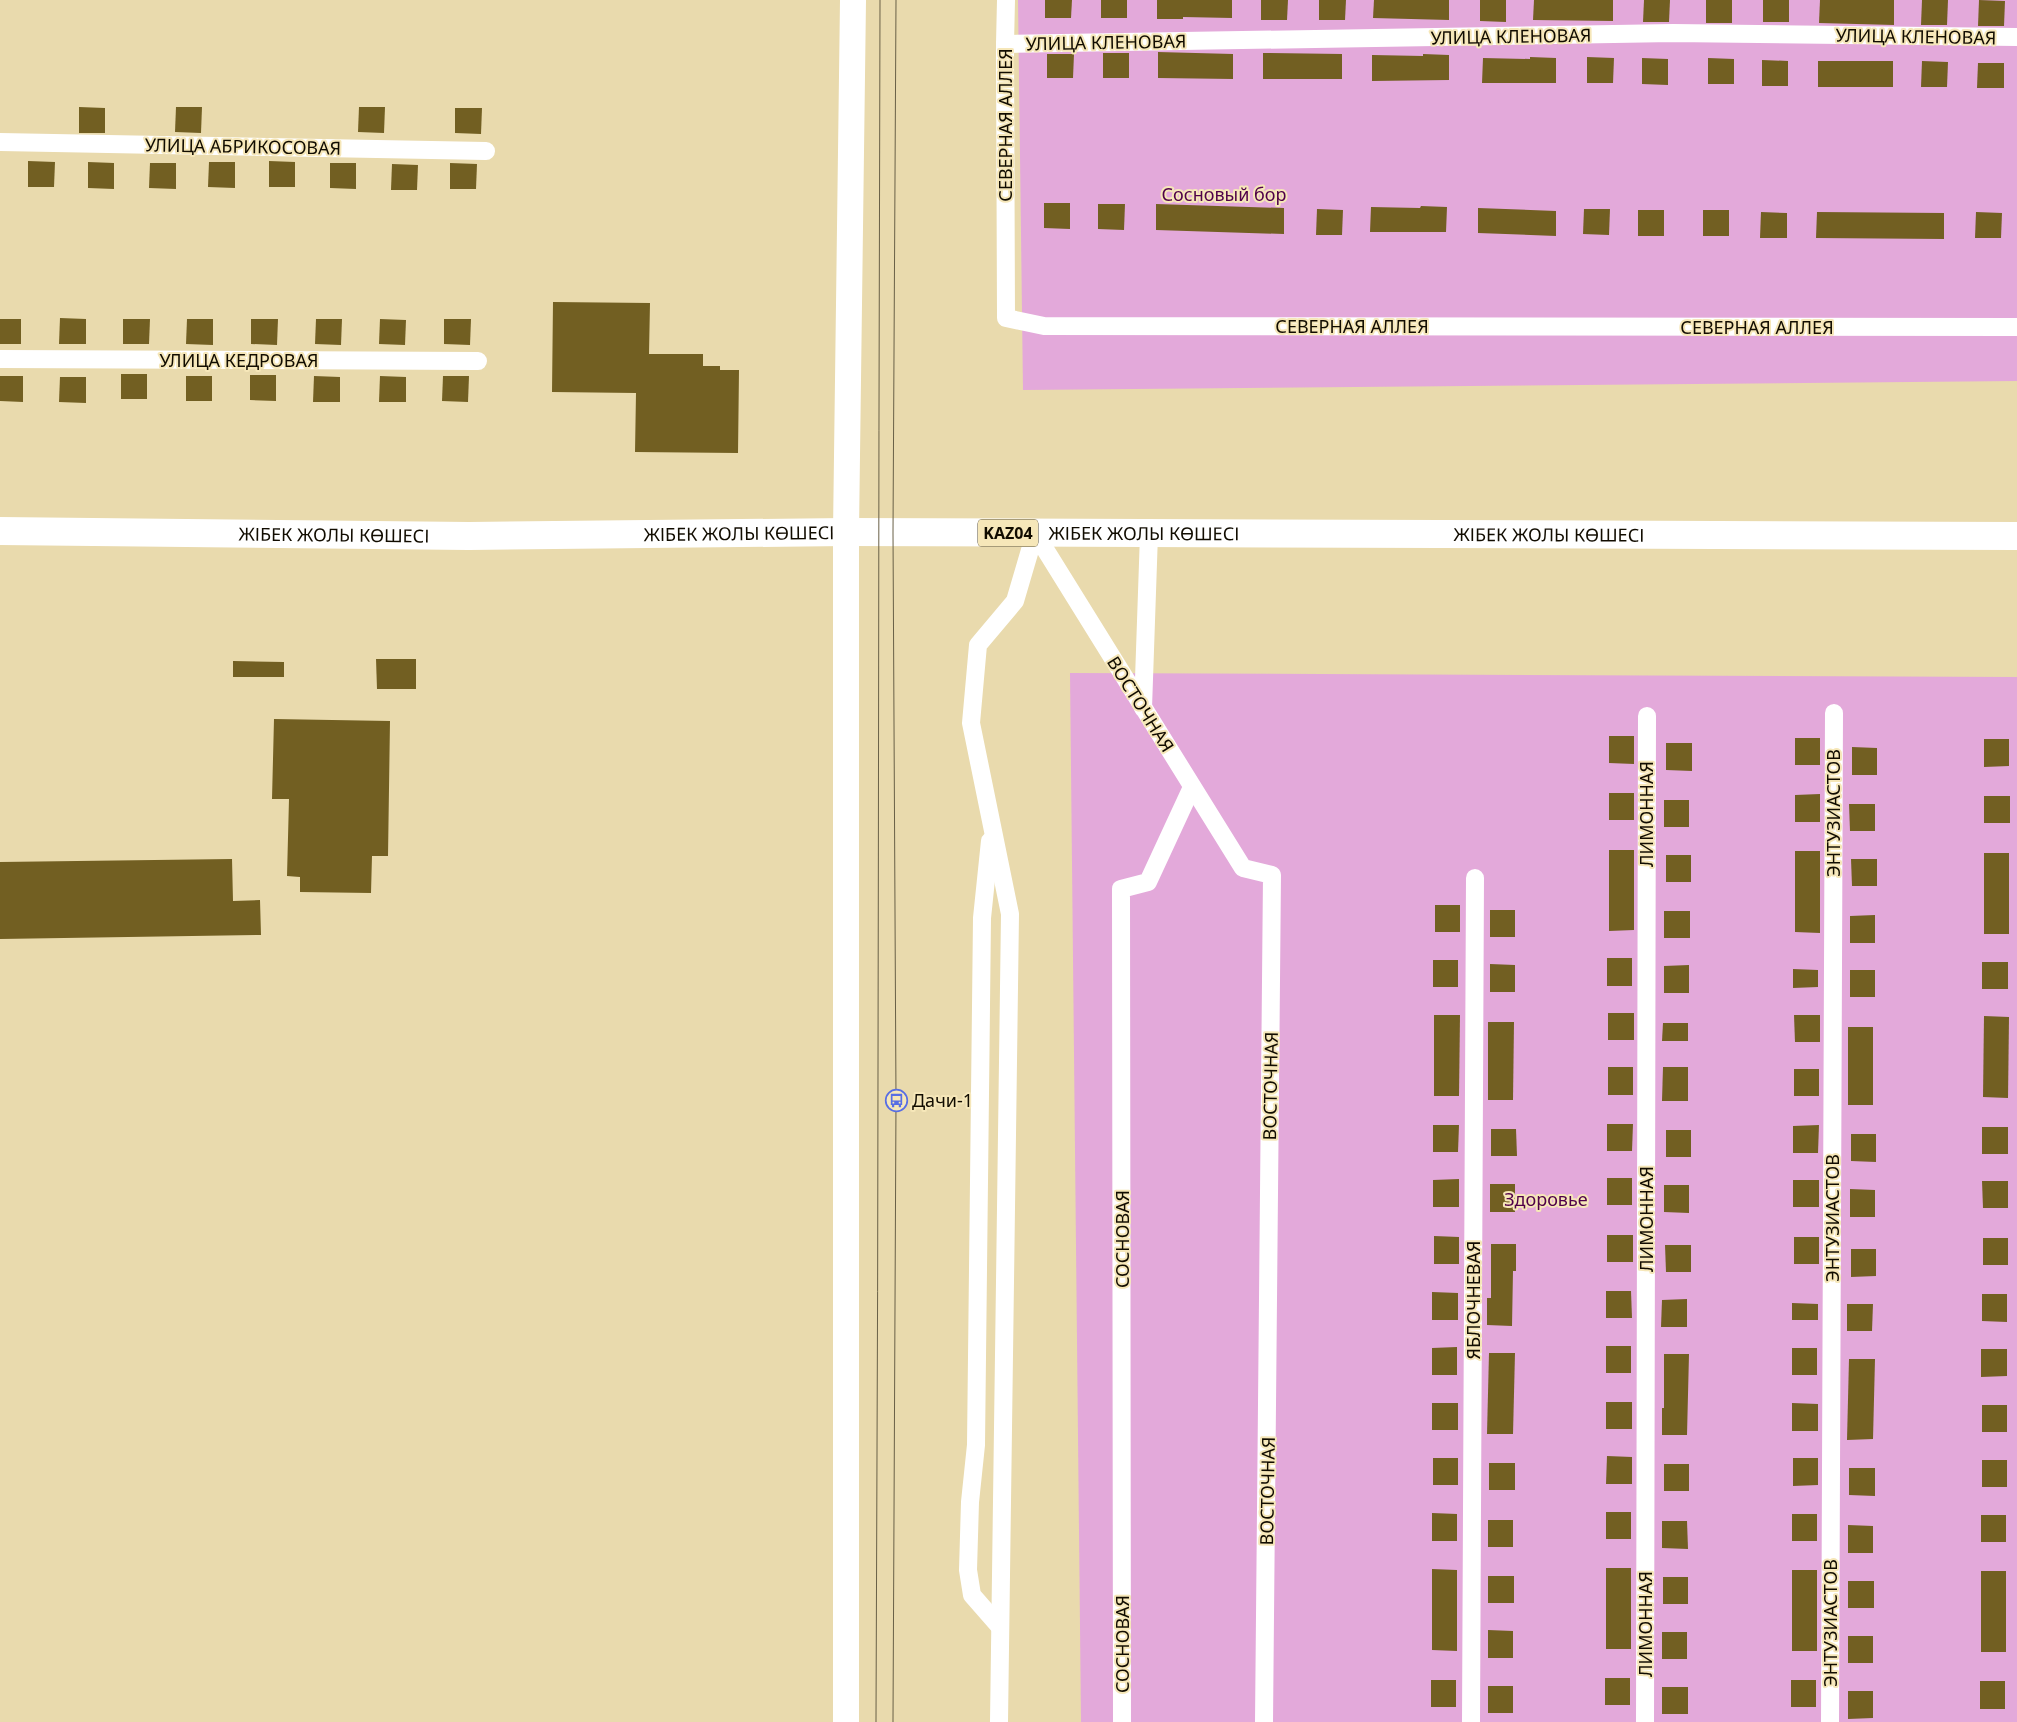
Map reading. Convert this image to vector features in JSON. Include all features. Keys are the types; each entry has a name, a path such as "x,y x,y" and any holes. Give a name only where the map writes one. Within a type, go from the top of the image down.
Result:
{"highway":[{"name":"ЖІБЕК ЖОЛЫ КӨШЕСІ","path":"0,531 469,536 846,532 2017,536"}],"street":[{"path":"846,1722 846,532 853,0"},
{"name":"СЕВЕРНАЯ АЛЛЕЯ","path":"1006,0 1006,318 1044,326 2017,327"},
{"name":"УЛИЦА КЛЕНОВАЯ","path":"1005,44 1673,33 2017,37"},
{"name":"УЛИЦА АБРИКОСОВАЯ","path":"0,142 486,151"},
{"name":"УЛИЦА КЕДРОВАЯ","path":"0,359 478,361"},
{"path":"998,1722 1010,914 971,723 978,645 1015,600 1035,533"},
{"name":"ВОСТОЧНАЯ","path":"1035,533 1243,868 1272,875 1264,1722"},
{"path":"1143,708 1149,534"},
{"name":"ЭНТУЗИАСТОВ","path":"1830,1722 1834,713"},
{"name":"ЛИМОННАЯ","path":"1645,1722 1647,716"},
{"name":"СОСНОВАЯ","path":"1122,1722 1121,889 1148,882 1192,786"},
{"path":"992,824 982,918 976,1444 970,1502 968,1570 972,1594 1000,1627"},
{"name":"ЯБЛОЧНЕВАЯ","path":"1471,1722 1474,878"}],"green space":[{"name":"Сосновый бор","path":"1018,0 2017,0 2017,381 1023,390"},
{"name":"Здоровье","path":"1070,673 2017,677 2017,1722 1081,1722"}],"building":[{"path":"1045,0 1072,0 1071,18 1045,18"},
{"path":"1101,0 1127,0 1127,18 1101,18"},
{"path":"1157,0 1232,0 1232,18 1183,17 1183,19 1157,19"},
{"path":"1261,0 1288,0 1287,20 1261,20"},
{"path":"1319,0 1346,0 1345,20 1319,20"},
{"path":"1374,0 1449,0 1449,20 1373,18"},
{"path":"1480,0 1506,0 1506,22 1480,21"},
{"path":"1534,0 1613,0 1613,21 1533,20"},
{"path":"1644,0 1670,0 1669,22 1643,22"},
{"path":"1706,0 1732,0 1732,23 1706,23"},
{"path":"1763,0 1789,0 1789,22 1763,22"},
{"path":"1820,0 1894,0 1894,25 1819,23"},
{"path":"1922,0 1948,0 1947,25 1921,25"},
{"path":"1979,0 2005,1 2004,26 1978,26"},
{"path":"1158,52 1233,54 1233,79 1158,78"},
{"path":"1103,53 1129,53 1129,78 1103,78"},
{"path":"1263,53 1342,54 1342,79 1263,79"},
{"path":"1047,54 1074,54 1073,78 1047,78"},
{"path":"1423,54 1449,55 1449,80 1372,81 1372,55 1423,56"},
{"path":"1530,57 1556,58 1556,83 1482,83 1483,58 1530,59"},
{"path":"1587,57 1614,58 1613,83 1587,83"},
{"path":"1642,58 1668,59 1668,85 1642,84"},
{"path":"1708,58 1734,59 1734,84 1708,84"},
{"path":"1762,60 1788,61 1788,86 1762,86"},
{"path":"1818,61 1893,61 1893,87 1818,87"},
{"path":"1922,61 1948,62 1947,87 1921,87"},
{"path":"1978,63 2004,63 2004,88 1977,88"},
{"path":"79,107 105,108 105,133 79,133"},
{"path":"176,107 202,107 201,133 175,132"},
{"path":"359,107 385,107 384,133 358,132"},
{"path":"455,108 482,108 481,134 455,133"},
{"path":"28,161 55,162 54,187 28,187"},
{"path":"269,161 295,162 295,187 269,187"},
{"path":"88,162 114,163 114,189 88,188"},
{"path":"209,162 235,162 235,188 208,187"},
{"path":"150,163 176,163 176,189 149,188"},
{"path":"330,163 356,163 356,189 330,188"},
{"path":"450,163 477,164 476,189 450,189"},
{"path":"392,164 418,165 417,190 391,190"},
{"path":"1044,203 1070,203 1070,229 1044,228"},
{"path":"1098,204 1125,204 1124,230 1098,229"},
{"path":"1156,204 1284,208 1284,234 1156,230"},
{"path":"1421,206 1447,207 1446,232 1370,232 1371,207 1420,208"},
{"path":"1478,208 1556,211 1556,236 1478,233"},
{"path":"1317,209 1343,210 1342,235 1316,235"},
{"path":"1584,209 1610,209 1609,235 1583,234"},
{"path":"1638,210 1664,210 1664,236 1638,236"},
{"path":"1703,210 1729,210 1729,236 1703,236"},
{"path":"1761,212 1787,213 1787,238 1760,238"},
{"path":"1817,212 1944,213 1944,239 1816,238"},
{"path":"1976,212 2002,213 2001,238 1975,238"},
{"path":"553,302 650,303 649,354 703,354 703,366 720,366 720,370 739,370 738,453 635,452 636,393 552,392"},
{"path":"60,318 86,319 86,344 59,344"},
{"path":"0,319 21,319 21,344 0,344"},
{"path":"123,319 150,319 149,344 123,344"},
{"path":"187,319 213,319 213,345 186,344"},
{"path":"251,319 278,319 277,345 251,344"},
{"path":"316,319 342,319 341,345 315,344"},
{"path":"380,319 406,320 405,345 379,344"},
{"path":"444,319 471,319 470,345 444,344"},
{"path":"121,374 147,374 147,399 121,399"},
{"path":"250,375 276,375 276,401 250,400"},
{"path":"0,376 23,376 23,402 0,401"},
{"path":"186,376 212,376 212,401 186,401"},
{"path":"314,376 340,377 340,402 313,402"},
{"path":"380,376 406,377 406,402 379,402"},
{"path":"443,376 469,376 468,402 442,401"},
{"path":"60,377 86,377 86,403 59,402"},
{"path":"376,659 416,659 416,689 377,689"},
{"path":"233,661 284,662 284,677 233,677"},
{"path":"274,719 390,721 388,856 372,856 371,893 300,892 300,877 287,876 289,799 272,799"},
{"path":"1609,736 1634,736 1634,764 1609,763"},
{"path":"1795,738 1820,738 1820,765 1795,765"},
{"path":"1984,739 2009,739 2009,766 1984,767"},
{"path":"1666,743 1692,743 1692,771 1666,770"},
{"path":"1852,747 1877,748 1877,775 1852,775"},
{"path":"1609,793 1634,793 1634,820 1609,820"},
{"path":"1820,794 1820,822 1795,822 1795,795"},
{"path":"1984,796 2010,796 2010,823 1984,823"},
{"path":"1664,800 1689,800 1689,827 1664,827"},
{"path":"1849,804 1875,804 1875,831 1850,831"},
{"path":"1609,850 1634,850 1634,930 1609,931"},
{"path":"1795,851 1820,851 1820,933 1795,932"},
{"path":"1984,853 2009,853 2009,934 1984,934"},
{"path":"1666,855 1691,855 1691,882 1666,882"},
{"path":"232,859 233,901 260,900 261,935 0,939 0,862"},
{"path":"1851,859 1877,859 1877,886 1852,886"},
{"path":"1435,905 1460,905 1460,932 1435,932"},
{"path":"1490,910 1515,910 1515,937 1490,937"},
{"path":"1664,911 1690,911 1690,938 1664,938"},
{"path":"1875,915 1875,943 1850,943 1850,916"},
{"path":"1607,958 1632,958 1632,986 1607,986"},
{"path":"1433,960 1458,960 1458,987 1433,987"},
{"path":"1982,962 2008,962 2008,989 1982,989"},
{"path":"1490,964 1515,965 1515,992 1490,992"},
{"path":"1689,965 1689,993 1664,993 1664,966"},
{"path":"1793,969 1818,970 1818,987 1793,988"},
{"path":"1850,970 1875,970 1875,997 1850,997"},
{"path":"1608,1013 1634,1013 1634,1040 1608,1040"},
{"path":"1434,1015 1460,1015 1459,1096 1434,1096"},
{"path":"1794,1015 1820,1015 1820,1042 1795,1042"},
{"path":"1984,1016 2009,1017 2008,1098 1983,1097"},
{"path":"1488,1022 1514,1022 1513,1100 1488,1100"},
{"path":"1663,1023 1688,1023 1688,1041 1662,1041"},
{"path":"1848,1027 1873,1027 1873,1105 1848,1105"},
{"path":"1608,1067 1633,1067 1633,1095 1608,1095"},
{"path":"1663,1067 1688,1067 1688,1101 1662,1101"},
{"path":"1794,1069 1819,1069 1819,1096 1794,1096"},
{"path":"1607,1124 1633,1124 1632,1151 1607,1151"},
{"path":"1433,1125 1459,1125 1458,1152 1433,1152"},
{"path":"1819,1125 1818,1153 1793,1153 1793,1126"},
{"path":"1982,1127 2008,1127 2008,1154 1982,1154"},
{"path":"1491,1129 1516,1129 1517,1156 1491,1156"},
{"path":"1666,1130 1691,1130 1691,1157 1666,1157"},
{"path":"1851,1134 1876,1134 1876,1162 1851,1161"},
{"path":"1607,1178 1632,1178 1632,1205 1607,1205"},
{"path":"1459,1179 1459,1207 1433,1207 1433,1180"},
{"path":"1793,1180 1819,1180 1819,1207 1793,1207"},
{"path":"1982,1181 2008,1181 2008,1208 1983,1208"},
{"path":"1490,1184 1515,1184 1515,1212 1490,1212"},
{"path":"1664,1185 1689,1185 1689,1213 1664,1212"},
{"path":"1850,1189 1875,1190 1875,1217 1850,1217"},
{"path":"1607,1235 1633,1235 1633,1262 1607,1262"},
{"path":"1434,1236 1459,1237 1459,1264 1434,1264"},
{"path":"1794,1237 1819,1237 1819,1264 1794,1264"},
{"path":"1983,1238 2008,1238 2008,1265 1983,1265"},
{"path":"1491,1244 1516,1244 1516,1271 1513,1271 1512,1326 1487,1325 1487,1298 1491,1298"},
{"path":"1665,1245 1691,1245 1691,1272 1666,1272"},
{"path":"1851,1249 1876,1249 1876,1276 1851,1277"},
{"path":"1606,1291 1631,1291 1632,1318 1606,1318"},
{"path":"1432,1292 1458,1293 1458,1320 1432,1320"},
{"path":"1982,1294 2007,1294 2007,1322 1982,1321"},
{"path":"1687,1299 1687,1327 1661,1327 1662,1300"},
{"path":"1792,1303 1818,1304 1818,1320 1792,1320"},
{"path":"1847,1304 1873,1304 1872,1331 1847,1331"},
{"path":"1606,1346 1631,1346 1631,1373 1606,1373"},
{"path":"1457,1347 1457,1375 1432,1375 1432,1348"},
{"path":"1792,1348 1817,1348 1817,1375 1792,1375"},
{"path":"1981,1349 2007,1349 2007,1376 1981,1377"},
{"path":"1489,1353 1515,1353 1513,1434 1487,1434"},
{"path":"1664,1354 1689,1354 1687,1435 1662,1435"},
{"path":"1849,1359 1875,1359 1873,1439 1847,1440"},
{"path":"1606,1402 1632,1402 1632,1429 1606,1429"},
{"path":"1432,1403 1458,1403 1458,1430 1432,1430"},
{"path":"1792,1403 1818,1404 1818,1431 1792,1431"},
{"path":"1982,1405 2007,1405 2007,1432 1982,1432"},
{"path":"1607,1456 1632,1457 1632,1484 1606,1484"},
{"path":"1433,1458 1458,1458 1458,1485 1433,1485"},
{"path":"1793,1458 1818,1458 1818,1485 1793,1486"},
{"path":"1982,1460 2007,1460 2007,1487 1982,1487"},
{"path":"1489,1463 1515,1463 1515,1490 1489,1490"},
{"path":"1664,1464 1689,1464 1689,1491 1664,1491"},
{"path":"1849,1468 1875,1468 1875,1496 1849,1495"},
{"path":"1606,1512 1631,1512 1631,1539 1606,1539"},
{"path":"1432,1513 1457,1514 1457,1541 1432,1541"},
{"path":"1792,1514 1817,1514 1817,1541 1792,1541"},
{"path":"1981,1515 2006,1515 2006,1542 1981,1542"},
{"path":"1488,1520 1513,1520 1513,1547 1488,1547"},
{"path":"1662,1521 1687,1521 1688,1549 1662,1548"},
{"path":"1848,1525 1873,1526 1873,1553 1848,1553"},
{"path":"1606,1568 1631,1568 1631,1649 1606,1649"},
{"path":"1432,1569 1457,1570 1457,1651 1432,1650"},
{"path":"1792,1570 1817,1570 1817,1651 1792,1651"},
{"path":"1981,1571 2006,1571 2006,1652 1981,1652"},
{"path":"1488,1576 1514,1576 1514,1603 1488,1603"},
{"path":"1663,1577 1688,1577 1688,1604 1663,1604"},
{"path":"1848,1581 1874,1581 1874,1608 1848,1608"},
{"path":"1488,1630 1513,1631 1513,1658 1488,1658"},
{"path":"1662,1632 1687,1632 1687,1659 1662,1659"},
{"path":"1848,1636 1873,1636 1873,1663 1848,1663"},
{"path":"1605,1678 1630,1678 1630,1705 1605,1705"},
{"path":"1431,1680 1456,1680 1456,1707 1431,1707"},
{"path":"1791,1680 1816,1680 1816,1707 1791,1707"},
{"path":"1980,1681 2005,1681 2005,1709 1980,1709"},
{"path":"1488,1686 1513,1686 1513,1713 1488,1713"},
{"path":"1662,1687 1688,1687 1688,1714 1662,1714"},
{"path":"1848,1691 1873,1691 1873,1718 1848,1719"}],"tram line":[{"path":"876,1722 880,0"},
{"path":"893,1722 896,1100 893,533 896,0"}],"place":[{"name":"Дачи-1","path":"896,1100"}]}
